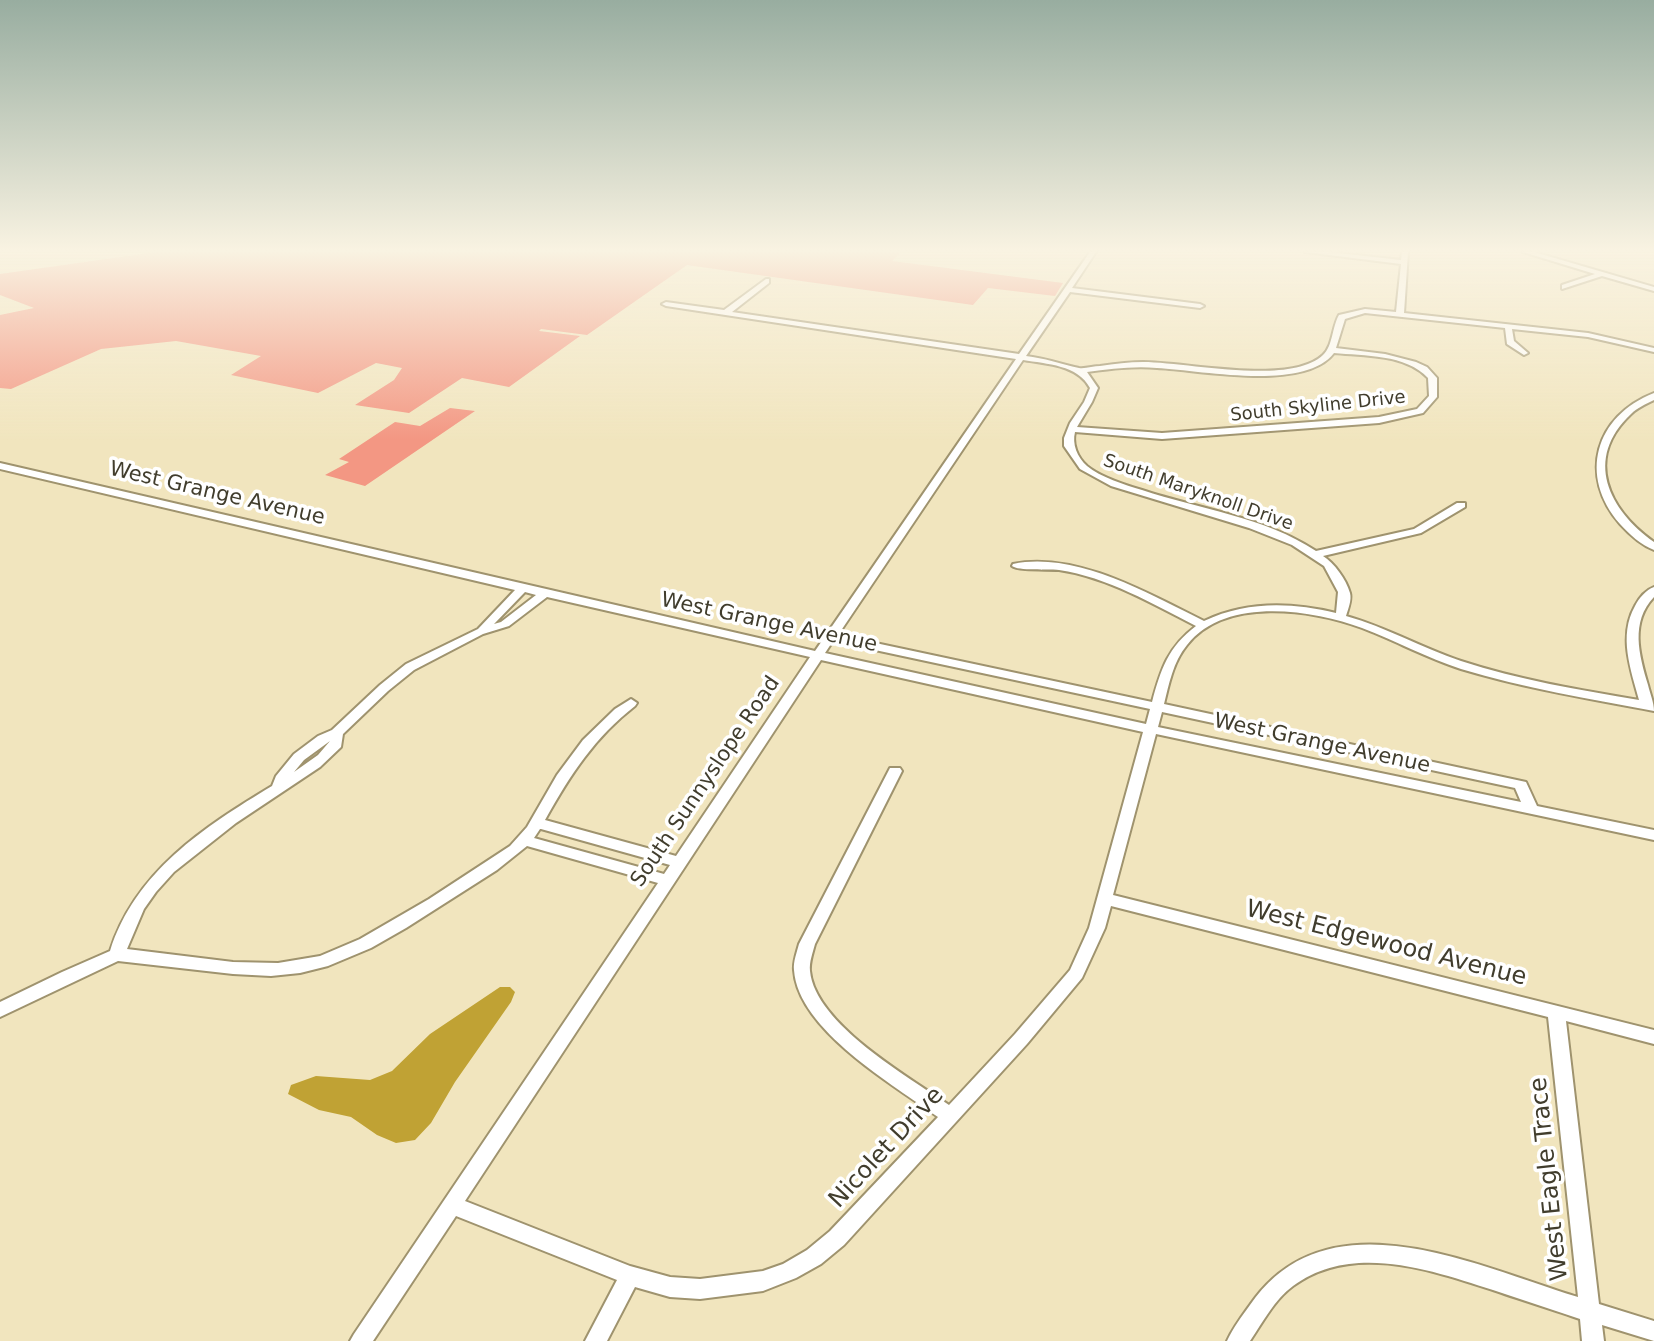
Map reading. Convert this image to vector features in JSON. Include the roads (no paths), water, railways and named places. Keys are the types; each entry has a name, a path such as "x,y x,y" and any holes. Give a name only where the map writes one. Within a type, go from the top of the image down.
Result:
{"street":[{"path":"735,315 1061,365 1080,372 1090,379 1094,388 1072,429"},
{"name":"South Sunnyslope Road","path":"361,1341 818,655 1050,315"},
{"path":"1080,372 1143,364 1246,373 1283,371 1312,365 1325,358 1331,350 1338,322 1349,315"},
{"path":"1414,315 1602,337 1654,350"},
{"path":"1508,325 1510,342 1524,353"},
{"name":"South Skyline Drive","path":"1072,429 1162,436 1379,420 1420,411 1433,397 1431,375 1423,368 1404,361 1331,350"},
{"path":"1654,396 1630,408 1613,426 1600,457 1608,499 1615,514 1641,539 1654,547"},
{"name":"South Maryknoll Drive","path":"1072,429 1068,441 1071,453 1082,466 1100,477 1135,491 1258,528 1297,543 1316,554 1333,570 1344,589 1345,599 1340,618"},
{"name":"West Grange Avenue","path":"0,466 544,594 1150,729 1654,835"},
{"path":"1316,554 1400,537 1441,519 1461,505"},
{"path":"1017,566 1048,565 1090,576 1124,588 1203,625"},
{"path":"479,632 522,589"},
{"path":"1150,729 1167,672 1180,646 1203,625 1226,615 1254,609 1300,610 1340,618 1469,668 1650,707 1633,652 1630,626 1636,611 1654,590"},
{"path":"117,955 130,923 157,880 208,837 319,763 336,744 337,733 410,667 479,632 505,624 544,594"},
{"name":"West Grange Avenue","path":"831,636 1521,785 1531,809"},
{"path":"0,1010 117,955 272,970 326,960 366,942 444,897 495,864 525,840 538,823 580,750 611,718 631,703"},
{"name":"Nicolet Drive","path":"452,1205 630,1276 670,1287 700,1289 763,1280 789,1271 837,1238 1071,981 1091,944 1106,899 1150,729"},
{"path":"895,771 807,944 802,972 814,1005 836,1031 950,1115"},
{"path":"538,823 680,862"},
{"path":"525,840 667,881"},
{"name":"West Edgewood Avenue","path":"1106,899 1654,1037"},
{"name":"West Eagle Trace","path":"1556,1012 1593,1341"},
{"path":"1238,1341 1267,1298 1286,1279 1323,1259 1378,1252 1423,1259 1654,1331"},
{"path":"596,1341 630,1276"}]}
